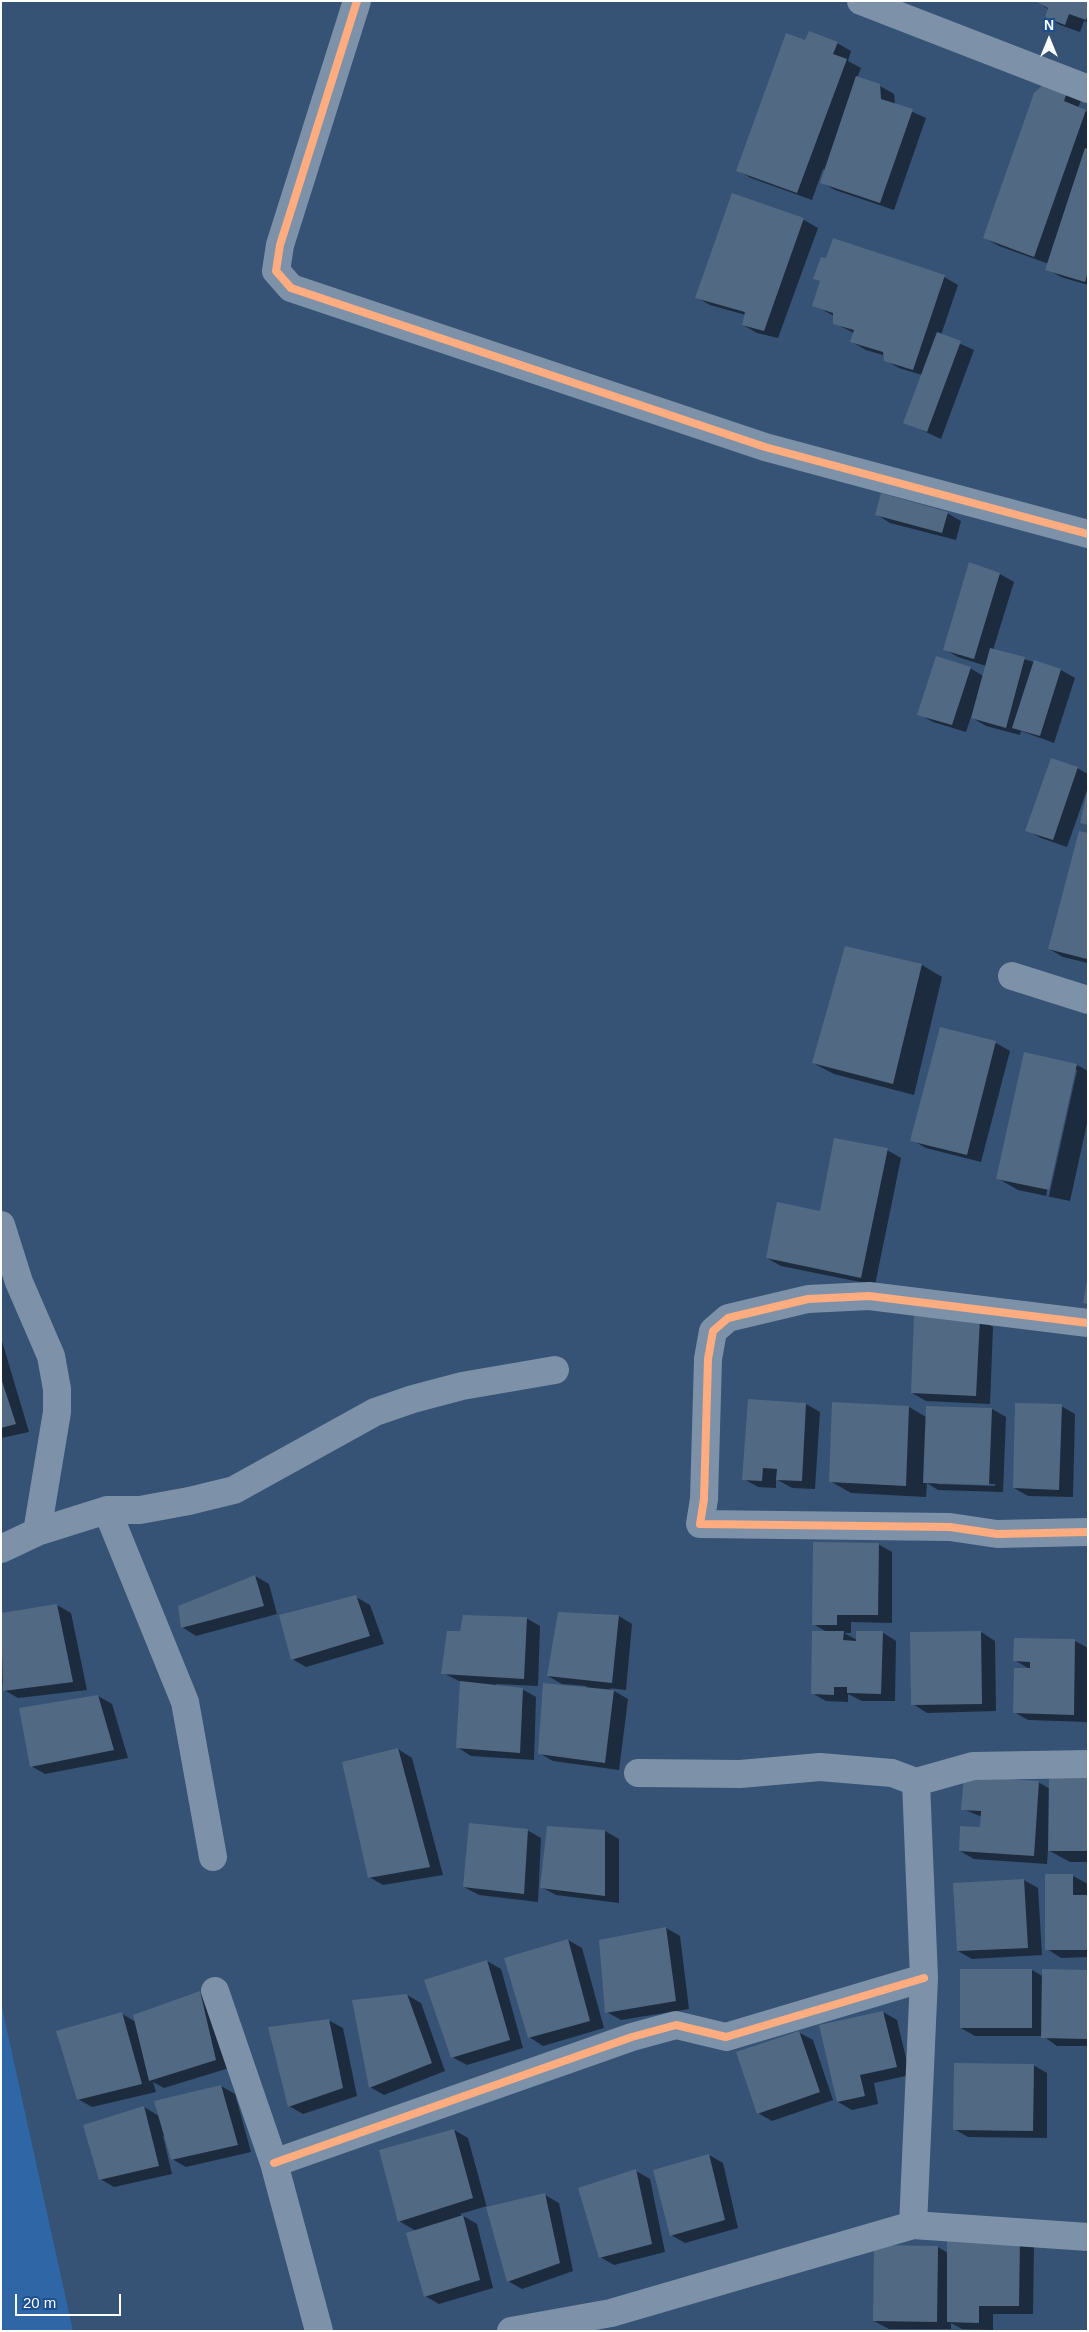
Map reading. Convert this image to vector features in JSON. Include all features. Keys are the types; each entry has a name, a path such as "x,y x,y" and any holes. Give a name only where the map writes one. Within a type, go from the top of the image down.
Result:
{"street":[{"path":"356,1 280,245 276,271 291,288 765,447 1088,534"},
{"path":"861,1 1088,89"},
{"path":"1012,976 1088,1000"},
{"path":"1,1225 19,1282 51,1356 57,1389 57,1412 37,1532"},
{"path":"1088,1323 869,1296 808,1299 728,1318 713,1331 708,1359 704,1499 700,1524 950,1527 997,1534 1088,1532"},
{"path":"1,1549 37,1532 107,1510 140,1510 190,1501 234,1490 375,1412 413,1399 462,1386 555,1370"},
{"path":"107,1510 185,1702 213,1857"},
{"path":"638,1773 740,1774 820,1767 892,1773 916,1782 973,1766 1088,1764"},
{"path":"913,2224 924,1978 916,1782"},
{"path":"274,2163 632,2037 676,2025 726,2036 924,1978"},
{"path":"215,1991 274,2163 319,2331"},
{"path":"511,2331 611,2313 913,2224 1088,2237"}],"shaded area":[{"path":"1,2003 73,2331 1,2331"}],"building":[{"path":"1035,1 1088,1 1088,15 1086,20 1069,14 1065,25 1045,17 1048,8"},
{"path":"809,31 838,42 833,54 847,59 797,193 736,171 786,33 805,40"},
{"path":"856,76 880,84 881,99 913,109 880,203 820,183"},
{"path":"1046,82 1068,89 1064,101 1086,110 1034,257 983,238 1034,93"},
{"path":"1085,148 1088,149 1088,272 1085,282 1045,270"},
{"path":"732,193 804,218 764,331 742,325 745,312 695,298"},
{"path":"833,238 945,275 913,370 884,361 883,352 850,342 854,330 833,324 833,313 812,306 820,281 813,279 821,257 826,258"},
{"path":"937,332 961,341 927,432 903,423"},
{"path":"881,493 948,512 942,533 875,515"},
{"path":"969,562 1000,573 974,659 943,650"},
{"path":"990,648 1025,657 1006,728 971,718"},
{"path":"936,656 971,667 952,725 917,715"},
{"path":"1034,660 1061,669 1040,736 1012,728"},
{"path":"1051,758 1078,767 1053,840 1025,831"},
{"path":"1088,792 1088,825 1080,823"},
{"path":"1079,831 1088,833 1087,959 1048,949"},
{"path":"845,946 922,964 893,1084 812,1063"},
{"path":"940,1027 996,1041 967,1155 910,1141"},
{"path":"1024,1052 1077,1064 1049,1190 996,1179"},
{"path":"834,1138 888,1148 861,1278 766,1258 777,1202 820,1211"},
{"path":"1088,1281 1088,1304 1083,1303"},
{"path":"914,1316 980,1318 976,1396 911,1393"},
{"path":"1,1378 16,1424 1,1428"},
{"path":"748,1399 806,1403 802,1481 776,1480 777,1469 763,1468 762,1481 742,1480"},
{"path":"832,1402 909,1406 906,1486 829,1482"},
{"path":"1015,1403 1062,1404 1059,1490 1013,1488"},
{"path":"926,1406 992,1408 989,1485 923,1483"},
{"path":"813,1542 879,1543 878,1615 837,1615 837,1625 812,1625"},
{"path":"255,1575 264,1606 181,1628 178,1606"},
{"path":"356,1595 370,1636 291,1660 279,1615"},
{"path":"57,1604 73,1682 3,1691 1,1613"},
{"path":"558,1612 619,1615 612,1683 547,1676"},
{"path":"463,1615 527,1617 524,1679 441,1674 447,1631 460,1631"},
{"path":"812,1631 844,1631 843,1640 856,1641 856,1631 883,1631 881,1694 847,1693 847,1687 834,1687 834,1695 811,1694"},
{"path":"981,1631 982,1704 911,1705 910,1632"},
{"path":"1014,1638 1075,1639 1074,1715 1013,1713 1014,1668 1030,1668 1030,1662 1013,1661"},
{"path":"460,1681 523,1688 520,1753 456,1748"},
{"path":"543,1683 614,1690 605,1763 538,1754"},
{"path":"98,1695 114,1750 30,1767 19,1708"},
{"path":"398,1748 430,1867 368,1878 342,1762"},
{"path":"964,1776 1039,1781 1034,1856 959,1851 960,1826 980,1827 981,1811 961,1810"},
{"path":"1049,1778 1088,1778 1088,1851 1048,1851"},
{"path":"469,1823 528,1829 524,1894 463,1887"},
{"path":"547,1826 605,1830 605,1896 540,1888"},
{"path":"1045,1874 1073,1874 1073,1895 1088,1895 1088,1950 1045,1950"},
{"path":"1024,1879 1028,1948 957,1951 953,1883"},
{"path":"666,1927 676,2001 605,2013 599,1940"},
{"path":"568,1939 590,2021 528,2038 504,1958"},
{"path":"487,1960 510,2040 451,2058 424,1980"},
{"path":"960,1969 1032,1969 1032,2028 960,2028"},
{"path":"1042,1969 1088,1970 1088,2039 1041,2038"},
{"path":"200,1991 216,2060 149,2081 133,2015"},
{"path":"407,1994 432,2063 369,2088 352,2000"},
{"path":"883,2011 897,2067 860,2075 865,2096 837,2102 819,2025"},
{"path":"122,2012 142,2084 77,2100 56,2031"},
{"path":"329,2019 343,2088 288,2107 268,2027"},
{"path":"799,2031 820,2092 757,2114 736,2052"},
{"path":"954,2063 1034,2064 1033,2131 953,2130"},
{"path":"221,2085 238,2145 171,2160 154,2101"},
{"path":"144,2106 159,2166 99,2180 83,2125"},
{"path":"454,2129 473,2198 398,2222 379,2150"},
{"path":"709,2154 725,2220 670,2236 653,2170"},
{"path":"636,2169 652,2244 599,2258 578,2188"},
{"path":"545,2193 560,2263 507,2282 486,2207"},
{"path":"463,2215 480,2280 424,2297 406,2233"},
{"path":"947,2237 1020,2238 1019,2306 979,2306 979,2323 947,2322"},
{"path":"874,2245 938,2246 937,2322 873,2321"}],"cycle path":[{"path":"357,1 280,245 276,271 291,288 765,447 1088,534"},
{"path":"1088,1323 869,1296 808,1299 728,1318 713,1331 708,1359 704,1499 700,1524 950,1527 997,1534 1088,1532"},
{"path":"274,2163 632,2037 676,2025 726,2037 924,1978"}]}
